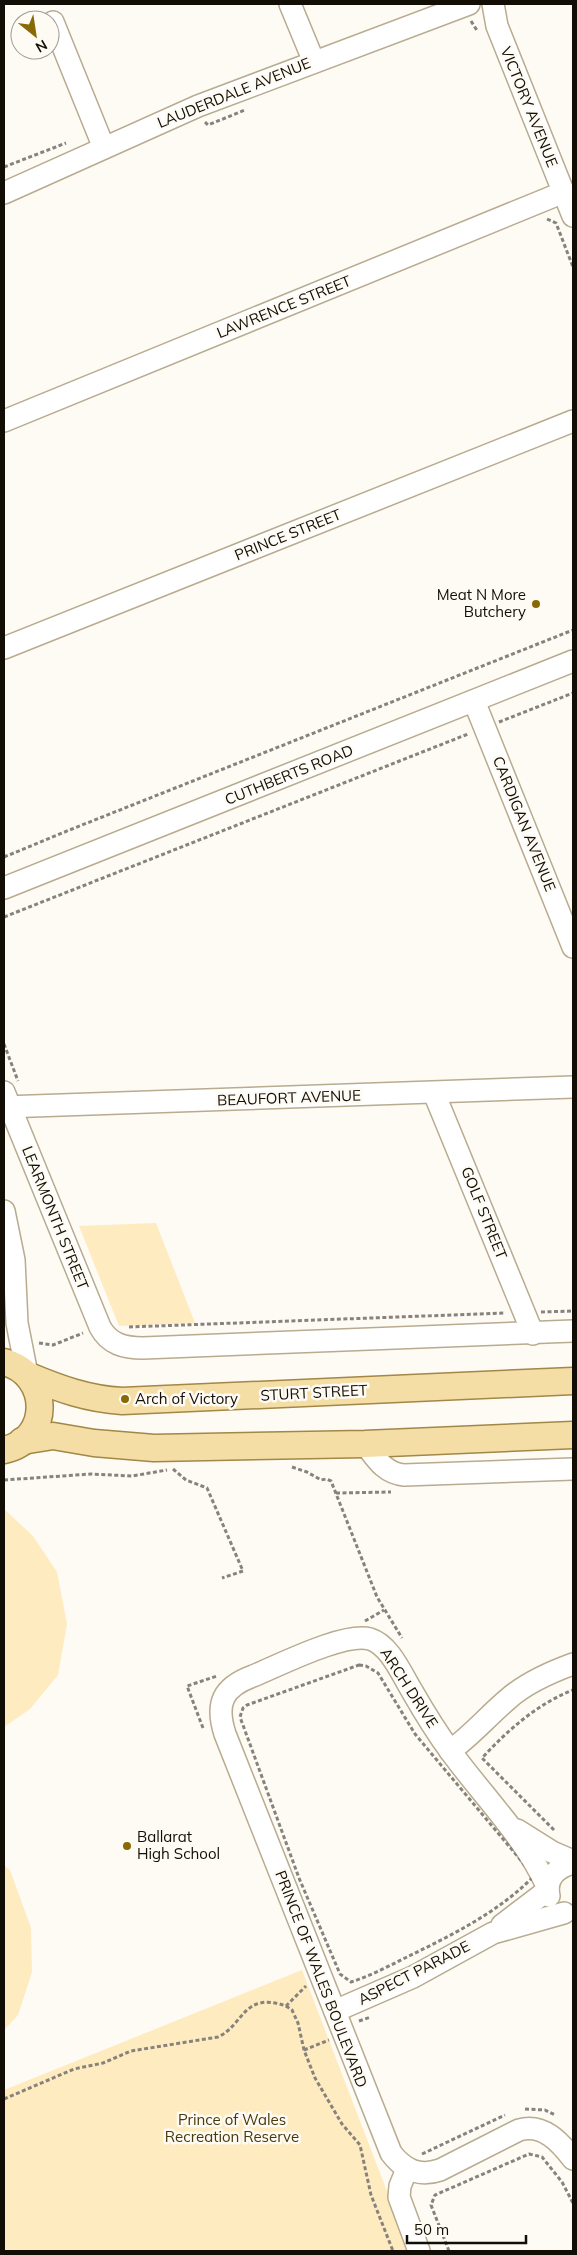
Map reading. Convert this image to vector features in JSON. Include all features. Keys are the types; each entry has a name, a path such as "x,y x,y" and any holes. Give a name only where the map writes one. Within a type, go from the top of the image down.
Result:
{"main road":[{"name":"STURT STREET","path":"4,1362 65,1391 84,1396 122,1401 570,1378"},
{"path":"13,1445 34,1428 39,1413 39,1396 28,1375"},
{"path":"13,1445 52,1436 94,1443 154,1448 365,1444 573,1435"}],"street":[{"path":"290,4 314,62"},
{"name":"LAUDERDALE AVENUE","path":"4,193 101,139 198,106 469,4"},
{"name":"VICTORY AVENUE","path":"493,4 497,26 564,192 564,220"},
{"path":"60,39 101,139"},
{"name":"LAWRENCE STREET","path":"4,421 564,192"},
{"name":"PRINCE STREET","path":"4,648 573,421"},
{"name":"CUTHBERTS ROAD","path":"4,888 573,661"},
{"name":"CARDIGAN AVENUE","path":"474,701 573,947"},
{"name":"BEAUFORT AVENUE","path":"11,1103 434,1093 573,1087"},
{"name":"GOLF STREET","path":"434,1093 533,1334"},
{"name":"LEARMONTH STREET","path":"11,1103 106,1334"},
{"path":"4,1211 14,1260 17,1323 28,1375"},
{"path":"106,1334 124,1347 143,1348 573,1331"},
{"path":"365,1444 385,1468 400,1475 573,1469"},
{"name":"ARCH DRIVE","path":"223,1699 229,1688 244,1679 346,1639 370,1639 382,1645 450,1751 509,1824 539,1868 552,1902 571,1915"},
{"path":"450,1751 466,1740 510,1697 551,1672 573,1664"},
{"name":"PRINCE OF WALES BOULEVARD","path":"223,1699 220,1713 225,1734 387,2146 393,2156 411,2160"},
{"name":"ARCH DRIVE","path":"509,1824 539,1844 573,1862"},
{"name":"ASPECT PARADE","path":"335,2011 413,1977 493,1934 548,1888 548,1881 555,1872 573,1862"},
{"name":"ASPECT PARADE","path":"493,1934 571,1915"},
{"path":"419,2251 399,2197 400,2186 411,2160 423,2174 433,2172 519,2130 530,2128 550,2135 573,2159"}],"path":[{"path":"4,167 101,139"},
{"path":"564,220 573,267"},
{"path":"4,858 72,828 573,630"},
{"path":"501,721 573,693"},
{"path":"4,917 475,732"},
{"path":"4,1044 10,1059 11,1103"},
{"path":"4,1061 10,1059"},
{"path":"128,1327 573,1311"},
{"path":"20,1340 53,1345 106,1334"},
{"path":"288,1466 307,1472 321,1480 331,1481 377,1598 384,1610"},
{"path":"4,1480 91,1474 132,1476 181,1468"},
{"path":"173,1469 186,1480 208,1488 243,1571 222,1578"},
{"path":"359,1665 366,1666 378,1673 415,1734 534,1876 523,1888 450,1935 383,1969 351,1982 340,1974 299,1878 240,1717 247,1705 359,1665"},
{"path":"555,1831 482,1758 514,1727 535,1711 573,1690"},
{"path":"286,2006 306,1986"},
{"path":"4,2099 74,2069 103,2063 131,2051 218,2037 248,2009 259,2004 271,2002 286,2006 295,2015 314,2078 342,2124 360,2145 371,2194 393,2251"},
{"path":"360,2022 362,2027"},
{"path":"304,2050 328,2040"},
{"path":"519,2110 545,2110 559,2118"},
{"path":"411,2160 420,2154 512,2112"},
{"path":"449,2251 431,2205 435,2195 529,2154 542,2157 562,2182 573,2203"}],"green space":[{"path":"156,1223 195,1323 119,1326 79,1226"},
{"path":"4,1509 33,1536 57,1572 67,1624 58,1675 30,1709 4,1727"},
{"path":"4,1865 10,1870 31,1928 32,1972 18,2015 4,2030"},
{"name":"Prince of Wales Recreation Reserve","path":"302,1970 410,2251 4,2251 4,2090"}],"place":[{"name":"Meat N More Butchery","path":"536,604"},
{"name":"Arch of Victory","path":"125,1399"},
{"name":"Ballarat High School","path":"127,1846"}]}
